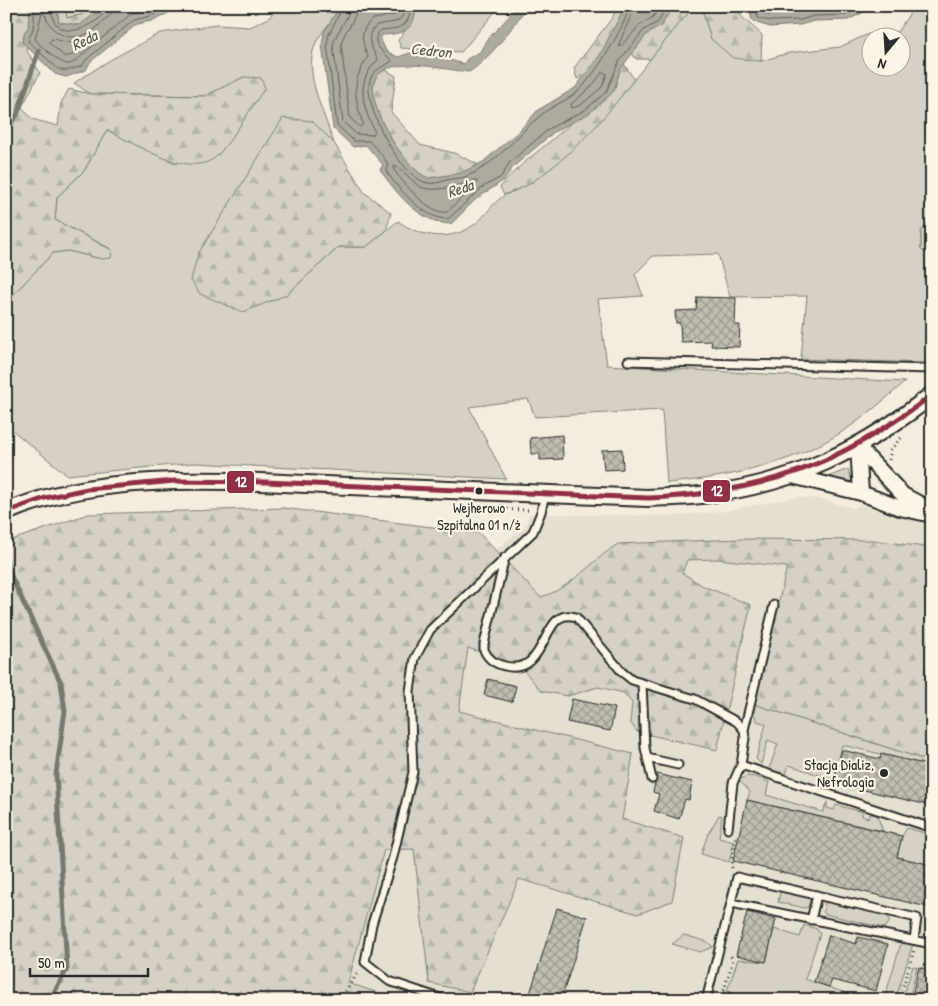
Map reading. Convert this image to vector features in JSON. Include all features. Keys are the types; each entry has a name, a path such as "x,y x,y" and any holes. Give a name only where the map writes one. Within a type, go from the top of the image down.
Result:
{"street":[{"path":"6,512 25,504 66,494 143,482 234,481 648,498 708,495 759,486 792,476 858,447 899,421 932,395"},
{"path":"858,447 861,492"},
{"path":"858,447 902,495 932,511"},
{"path":"792,476 861,492 900,508 932,515"}],"lane":[{"path":"628,361 932,368"},
{"path":"446,1000 389,981 365,962 372,924 393,857 413,772 410,691 415,658 430,630 532,532 541,512 545,494"},
{"path":"505,557 484,644 487,656 507,666 525,665 540,651 553,624 563,617 571,616 580,620 622,672 632,680 710,705 737,722 744,730"},
{"path":"728,829 733,783 741,764 745,738 744,730 774,605"},
{"path":"642,684 647,758 652,779"},
{"path":"647,758 678,765"},
{"path":"741,764 932,828"},
{"path":"706,1000 737,877 917,918 914,940"},
{"path":"811,920 817,895"},
{"path":"731,903 932,944"}],"path":[{"path":"476,508 523,511"},
{"path":"731,865 735,842"},
{"path":"899,1000 915,946 914,940"},
{"path":"721,942 733,960 722,1000"},
{"path":"340,1000 365,962"},
{"path":"724,992 751,1000"}],"shaded area":[{"path":"798,497 819,499 853,508 861,505 932,524 932,1000 400,1000 347,984 384,850 483,561 527,524 529,514 673,516 725,511"}],"green space":[{"path":"6,6 65,6 67,18 81,15 92,6 123,6 79,33 38,27 26,49 40,73 22,107 32,119 58,126 61,103 69,89 90,94 205,96 244,77 261,78 265,88 219,154 208,162 194,164 179,163 163,158 107,130 84,171 57,197 55,220 112,250 111,258 102,259 68,251 53,253 6,302"},
{"path":"65,6 92,6 81,15 66,18"},
{"path":"278,6 338,6 339,10 317,41 312,56 313,81 334,143 312,121 286,295 339,247 366,247 398,221 417,231 437,236 457,234 475,224 501,198 532,182 578,143 618,99 694,6 701,6 711,39 761,61 789,53 840,47 860,38 860,78 910,78 910,28 900,28 915,6 932,6 932,217 921,232 921,249 932,256 932,363 801,359 807,296 730,297 718,254 653,256 635,274 643,296 598,299 607,365 905,382 850,427 801,453 758,468 690,481 667,483 662,410 535,417 528,399 469,407 506,479 194,463 67,475 6,425 6,302 53,253 68,251 102,259 111,249 55,220 57,197 84,171 107,130 177,164 244,77 205,96 90,94 74,83 110,60 160,33 216,25 250,27 269,18"},
{"path":"414,6 500,6 461,52 401,48 398,40 413,20"},
{"path":"618,6 634,6 590,71 577,79 574,68 612,18"},
{"path":"667,6 694,6 650,59 636,59 631,52"},
{"path":"701,6 736,6 741,16 762,35 761,61 733,58 711,39"},
{"path":"360,55 396,76 391,112 420,145 454,153 477,164 465,185 395,186"},
{"path":"624,64 634,79 588,135 546,172 522,188 504,195 500,187 507,179 577,117"},
{"path":"283,118 312,121 334,143 364,192 391,213 386,231 366,247 339,247 286,295 243,312 200,294 191,280 198,254"},
{"path":"932,217 932,256 921,250 921,232"},
{"path":"848,469 854,487 823,479"},
{"path":"283,508 479,533 540,597 561,588 618,544 740,539 873,540 932,548 932,762 754,704 787,567 718,559 687,560 682,573 703,586 751,605 717,750 637,732 630,722 632,703 624,693 598,687 568,696 541,691 521,667 468,648 459,711 633,754 622,819 684,838 672,901 638,914 519,879 470,992 429,983 414,849 384,850 348,983 400,1000 6,1000 6,542 88,514"},
{"path":"754,704 932,762 932,766 842,745 834,780 789,765 786,774 769,769 778,744 768,740 761,764 756,759 766,724 757,721 754,714"},
{"path":"747,776 769,782 766,795 823,812 827,802 827,808 834,810 836,805 863,812 862,816 868,818 870,814 877,815 883,831 747,800 750,792 739,780"},
{"path":"719,815 722,816 719,838 734,842 729,862 701,854 708,834"},
{"path":"907,828 932,835 932,865 897,857 902,836"},
{"path":"780,892 807,896 810,900 808,907 804,908 778,902"},
{"path":"826,900 889,916 889,923 884,928 825,914 823,912"},
{"path":"804,925 817,929 820,934 805,979 866,1000 755,1000 727,991 738,959 766,962 774,929 800,937"},
{"path":"684,935 708,942 713,947 700,952 672,944"},
{"path":"901,943 913,944 895,1000 884,1000"},
{"path":"913,966 917,967 909,1000 902,1000"}],"water":[{"name":"Reda","path":"30,6 57,6 59,22 80,25 105,6 184,6 151,21 137,24 90,62 86,70 66,77 55,74 22,42 25,31 28,28"},
{"name":"Reda","path":"340,6 416,6 413,21 407,29 402,32 382,35 380,38 386,51 398,57 416,51 464,64 467,59 480,52 487,40 517,6 527,6 493,51 477,67 469,72 423,66 399,66 389,68 380,73 374,83 374,97 378,113 386,130 408,162 419,173 429,178 461,173 483,162 519,131 538,110 575,88 600,55 625,6 673,6 661,26 647,34 620,70 614,91 609,96 588,114 554,132 513,167 504,180 475,200 451,224 429,219 410,206 380,170 383,165 366,145 353,147 333,128 322,45 324,32"},
{"path":"751,6 876,6 848,20 814,21 800,25 770,27 754,22 751,18"}],"building":[{"path":"697,297 736,298 735,325 740,325 739,347 711,346 712,341 681,342 680,323 676,323 675,311 696,310"},
{"path":"562,435 563,459 540,460 540,454 531,454 530,438"},
{"path":"622,449 623,469 604,470 602,450"},
{"path":"488,679 516,686 512,702 484,695"},
{"path":"572,699 615,708 610,731 567,722"},
{"name":"Stacja Dializ, Nefrologia","path":"842,750 880,759 881,754 932,766 932,806 839,784 840,782 834,780"},
{"path":"657,774 692,782 689,800 685,799 679,819 654,811 659,794 653,792"},
{"path":"747,800 902,836 897,857 932,865 932,908 733,861"},
{"path":"557,908 587,917 561,1000 528,1000"},
{"path":"747,912 776,919 766,962 736,955"},
{"path":"829,935 856,944 858,937 888,944 876,991 832,980 829,987 814,982"},
{"path":"919,967 932,971 932,1000 911,1000"}],"waterway":[{"path":"6,130 17,115 39,50"},
{"path":"6,557 11,576 61,683 65,711 56,774 67,969 50,1000"}],"transit line":[{"name":"12","path":"6,512 45,498 87,489 175,481 265,482 648,498 690,495 728,490 764,482 799,471 865,440 932,395"}],"place":[{"name":"Wejherowo Szpitalna 01 n/ż","path":"479,491"},
{"name":"Stacja Dializ, Nefrologia","path":"884,773"}],"water label":[{"name":"Cedron","path":"431,50"}]}
